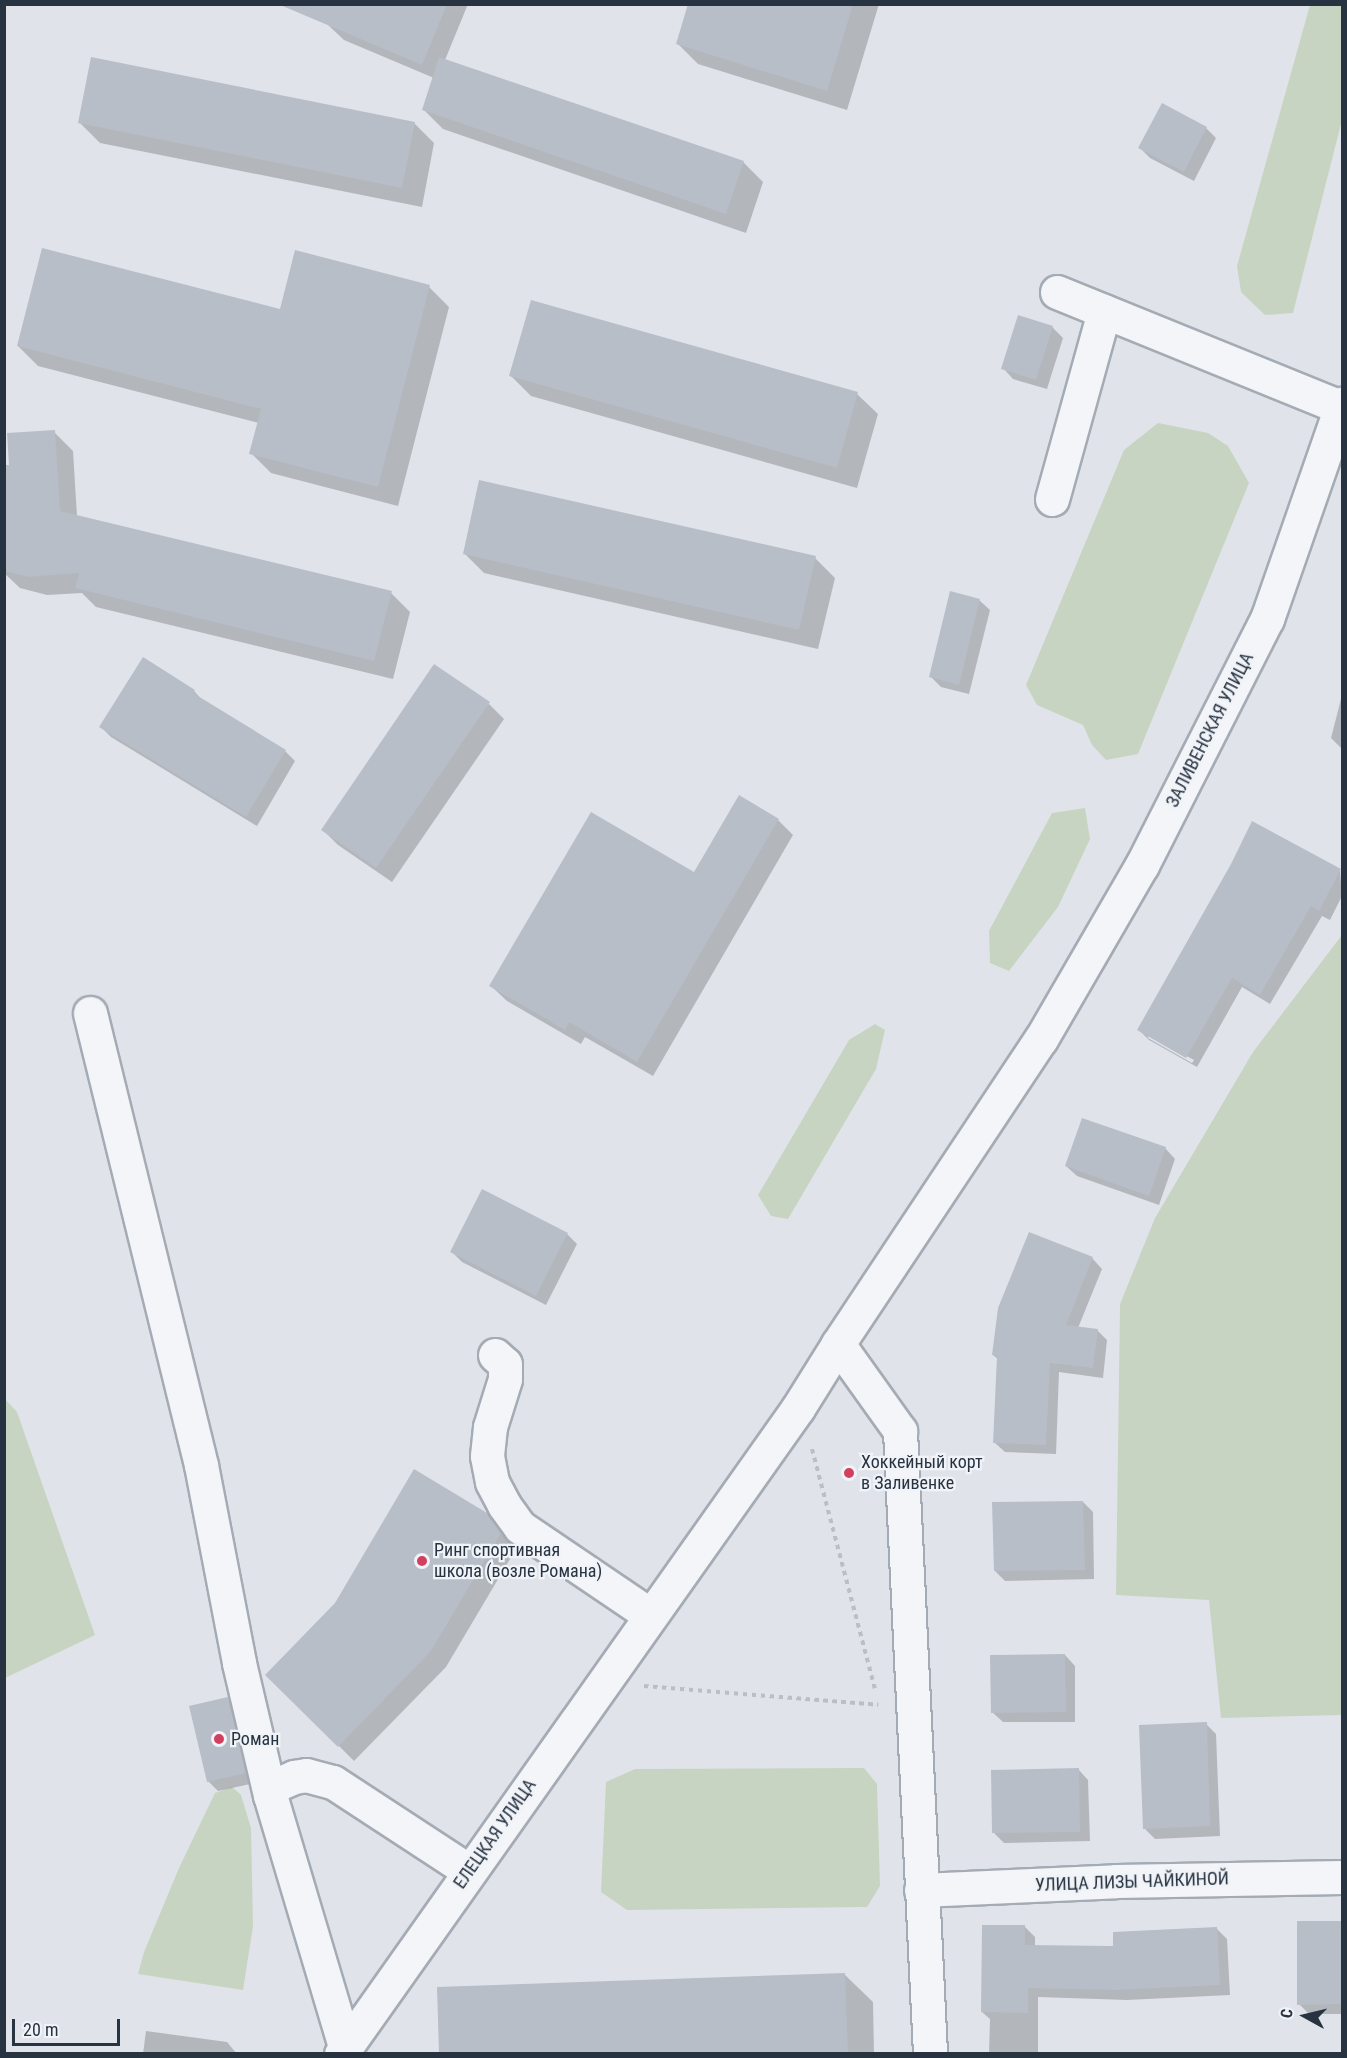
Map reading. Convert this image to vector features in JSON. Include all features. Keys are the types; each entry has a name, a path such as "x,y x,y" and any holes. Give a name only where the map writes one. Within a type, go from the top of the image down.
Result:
{"street":[{"path":"1057,292 1342,406"},
{"path":"1052,500 1104,311"},
{"name":"ЗАЛИВЕНСКАЯ УЛИЦА","path":"838,1344 1041,1039 1142,865 1267,619 1342,406"},
{"path":"90,1013 201,1465 239,1663 270,1796 343,2050"},
{"path":"838,1344 900,1431 930,2054"},
{"name":"ЕЛЕЦКАЯ УЛИЦА","path":"343,2050 798,1408 838,1344"},
{"path":"495,1355 505,1364 506,1378 490,1426 487,1456 492,1482 504,1505 520,1527 650,1615"},
{"path":"270,1796 276,1785 306,1774 333,1782 469,1871"},
{"name":"УЛИЦА ЛИЗЫ ЧАЙКИНОЙ","path":"921,1890 1116,1881 1342,1877"}],"path":[{"path":"640,1685 879,1705"}],"green space":[{"path":"1310,5 1342,5 1342,120 1293,313 1265,315 1241,292 1237,266"},
{"path":"1158,423 1208,433 1228,446 1249,483 1138,754 1106,760 1092,745 1083,725 1037,705 1026,685 1124,450"},
{"path":"1085,808 1090,839 1058,907 1009,971 990,963 989,931 1052,813"},
{"path":"1342,935 1342,1715 1221,1718 1209,1600 1116,1595 1120,1304 1155,1218 1253,1052"},
{"path":"875,1024 885,1030 876,1069 788,1219 771,1216 758,1195 849,1040"},
{"path":"4,1398 17,1412 95,1635 5,1678"},
{"path":"864,1768 877,1784 880,1886 867,1907 627,1910 601,1892 606,1782 635,1769"},
{"path":"232,1787 241,1795 251,1828 253,1926 243,1990 138,1974 144,1952 179,1868 215,1793"}],"building":[{"path":"278,4 447,4 422,65"},
{"path":"688,4 853,4 827,91 676,44"},
{"path":"91,57 415,122 402,188 78,123"},
{"path":"439,57 744,161 726,214 422,110"},
{"path":"1162,103 1207,127 1184,172 1138,148"},
{"path":"42,248 280,309 295,250 430,285 378,487 249,454 261,409 17,346"},
{"path":"531,300 858,392 837,468 509,376"},
{"path":"1018,315 1053,326 1036,380 1001,369"},
{"path":"55,430 60,511 392,591 374,661 75,588 79,573 28,577 4,571 4,465 9,465 7,433"},
{"path":"479,480 816,556 799,630 463,554"},
{"path":"950,591 980,599 959,685 929,677"},
{"path":"143,657 195,690 193,693 286,750 246,817 99,727"},
{"path":"434,664 490,702 376,868 321,830"},
{"path":"739,795 779,819 637,1062 569,1022 565,1030 489,986 591,812 694,872"},
{"path":"1252,821 1341,869 1319,911 1311,906 1260,995 1232,978 1186,1058 1137,1030 1231,864"},
{"path":"1082,1118 1166,1147 1149,1196 1065,1166"},
{"path":"482,1189 568,1233 536,1296 450,1252"},
{"path":"1029,1232 1093,1257 1066,1325 1098,1329 1093,1368 1050,1363 1046,1445 993,1443 997,1356 992,1355 998,1308"},
{"path":"414,1469 487,1513 501,1533 431,1651 338,1747 265,1675 335,1603"},
{"path":"1083,1501 1085,1570 994,1571 992,1502"},
{"path":"1065,1654 1066,1712 991,1713 990,1655"},
{"name":"Роман","path":"228,1697 246,1773 207,1782 189,1706"},
{"path":"1207,1722 1210,1826 1143,1829 1139,1725"},
{"path":"1079,1768 1080,1832 992,1833 991,1770"},
{"path":"1297,1921 1342,1921 1342,2004 1297,2005"},
{"path":"982,1925 1025,1925 1025,1945 1113,1946 1113,1932 1217,1927 1220,1985 1115,1990 1028,1988 1028,2013 981,2012"},
{"path":"845,1973 848,2054 439,2054 437,1987"}],"place":[{"name":"Хоккейный корт в Заливенке","path":"849,1473"},
{"name":"Ринг спортивная школа (возле Романа)","path":"422,1561"},
{"name":"Роман","path":"219,1739"}]}
